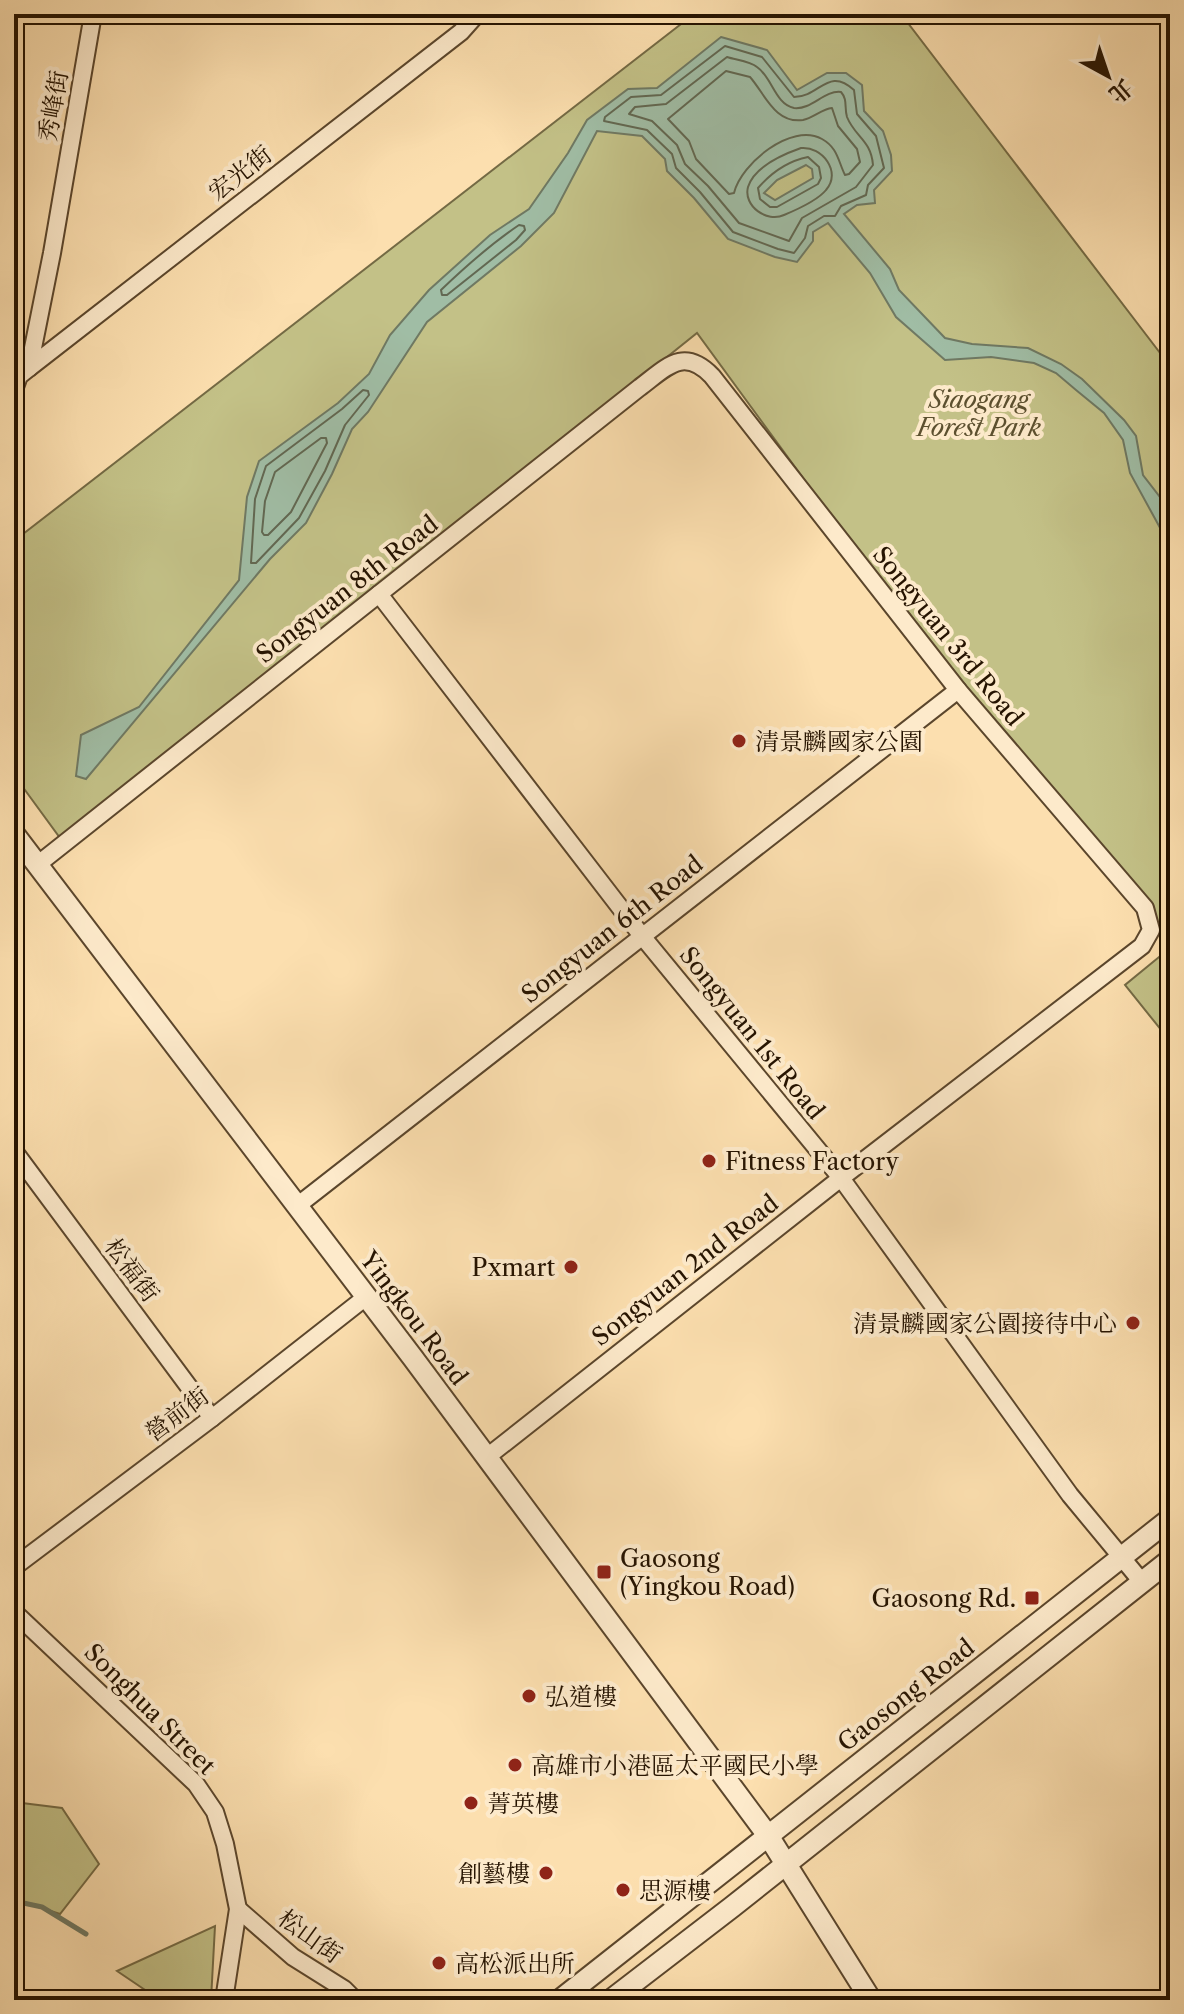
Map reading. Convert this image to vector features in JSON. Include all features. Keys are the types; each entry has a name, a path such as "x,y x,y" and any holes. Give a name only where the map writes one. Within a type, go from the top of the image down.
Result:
{"street":[{"name":"秀峰街","path":"14,390 19,376 29,368 93,14"},
{"name":"宏光街","path":"29,368 461,32 477,14"},
{"name":"Songyuan 8th Road","path":"37,865 639,388 680,360 691,360"},
{"name":"Songyuan 3rd Road","path":"691,360 712,376 958,690 1145,908 1151,930 1142,946"},
{"name":"Songyuan 1st Road","path":"379,594 642,936 841,1178 1070,1495 1142,1582"},
{"name":"Songyuan 6th Road","path":"297,1206 958,690"},
{"name":"Yingkou Road","path":"14,834 487,1457 769,1837 788,1863 867,1999"},
{"name":"Songyuan 2nd Road","path":"487,1457 1142,946"},
{"name":"松福街","path":"14,1151 212,1418"},
{"name":"營前街","path":"14,1567 366,1297"},
{"name":"Gaosong Road","path":"568,1998 1170,1519"},
{"path":"611,2000 1170,1560"},
{"name":"Songhua Street","path":"14,1612 196,1784 215,1812 238,1909 224,2000"},
{"name":"松山街","path":"238,1909 293,1957 344,1989 355,2000"}],"green space":[{"name":"Siaogang Forest Park","path":"694,14 901,14 1170,366 1170,941 958,690 697,333 63,842 14,775 14,541"},
{"path":"1170,948 1170,1041 1125,985"},
{"path":"14,1802 62,1808 99,1864 60,1914 14,1899"},
{"path":"215,1926 211,2000 160,2000 117,1971"}],"water":[{"path":"721,37 767,50 797,90 827,73 846,73 862,85 864,111 883,131 891,155 892,171 874,190 875,203 857,205 844,214 890,269 899,290 945,338 972,344 1028,348 1061,364 1082,379 1124,420 1136,436 1143,475 1170,510 1170,546 1130,473 1123,440 1104,413 1056,373 1034,363 991,357 945,360 896,317 870,273 828,223 813,232 813,241 797,262 728,239 667,171 665,159 642,136 597,131 554,213 521,246 427,322 368,412 352,429 306,523 270,559 86,779 76,776 81,735 139,707 239,580 247,497 259,461 338,403 369,374 390,335 429,290 490,235 529,209 587,120 628,89 657,88","holes":["806,165 812,169 813,178 775,200 764,193 777,180"]}],"waterway":[{"path":"14,1901 42,1907 86,1934"}],"place":[{"name":"清景麟國家公園","path":"739,741"},
{"name":"Fitness Factory","path":"709,1161"},
{"name":"Pxmart","path":"571,1267"},
{"name":"清景麟國家公園接待中心","path":"1133,1323"},
{"name":"Gaosong (Yingkou Road)","path":"604,1572"},
{"name":"Gaosong Rd.","path":"1032,1598"},
{"name":"弘道樓","path":"529,1696"},
{"name":"高雄市小港區太平國民小學","path":"515,1765"},
{"name":"菁英樓","path":"471,1803"},
{"name":"創藝樓","path":"546,1873"},
{"name":"思源樓","path":"623,1890"},
{"name":"高松派出所","path":"439,1963"}]}
